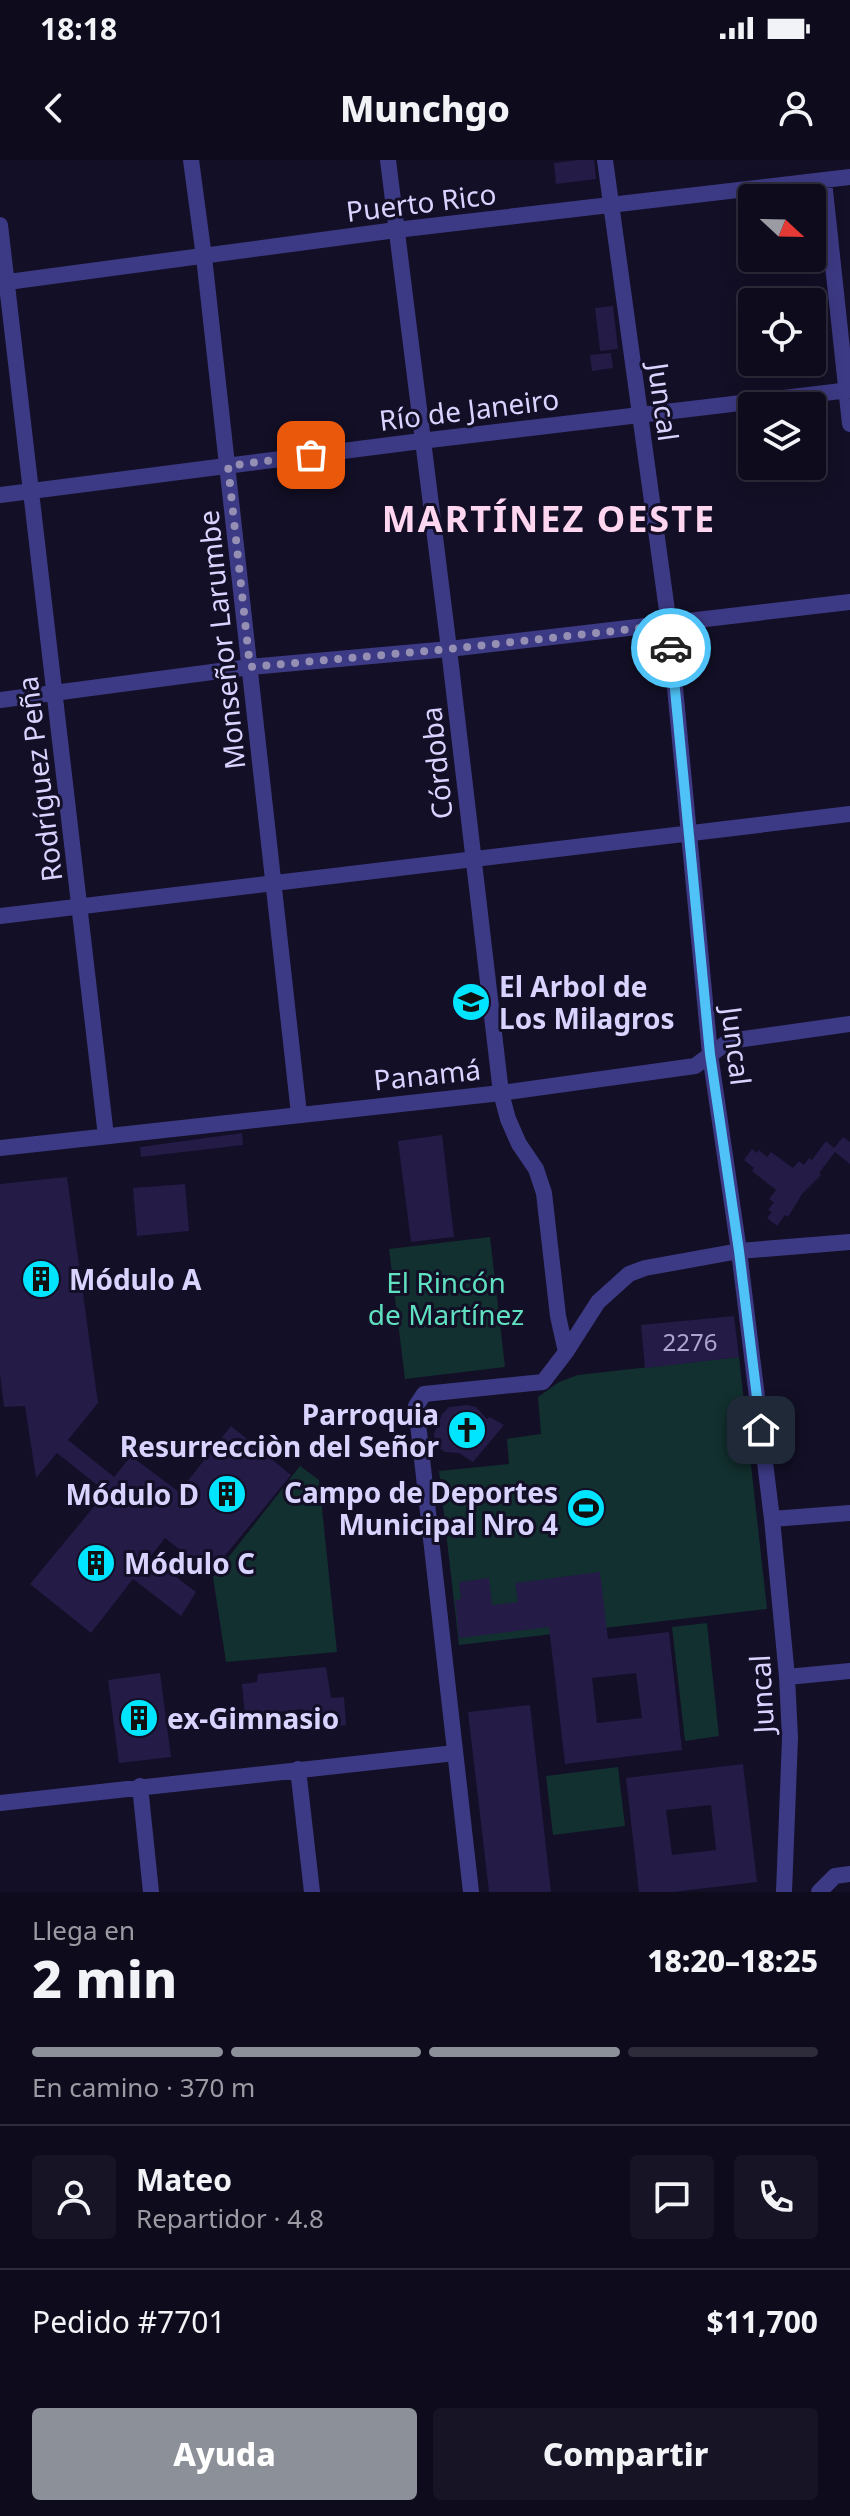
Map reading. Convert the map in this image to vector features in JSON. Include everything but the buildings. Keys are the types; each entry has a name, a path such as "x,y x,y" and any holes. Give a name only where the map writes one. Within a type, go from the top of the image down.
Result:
{"street":[{"name":"Monseñor Larumbe","path":"191,160 299,1114"},
{"name":"Córdoba","path":"388,160 501,1093 508,1119 519,1144 536,1169 544,1193 558,1316 566,1352"},
{"name":"Juncal","path":"605,160 669,625 710,1054 739,1251 772,1519 790,1738 784,1892"},
{"name":"Puerto Rico","path":"3,282 396,230 850,177"},
{"path":"824,181 850,424"},
{"name":"Rodríguez Peña","path":"0,225 3,282 31,492 106,1136"},
{"name":"Río de Janeiro","path":"0,495 848,390"},
{"path":"0,700 250,667 449,649 850,602"},
{"path":"0,916 850,814"},
{"name":"Panamá","path":"0,1148 501,1093 695,1066 729,1041 850,1024"},
{"path":"471,1892 416,1406 424,1394 543,1382 598,1302 629,1274 645,1268 739,1251 850,1242"},
{"path":"772,1519 850,1513"},
{"path":"787,1677 850,1671"},
{"path":"0,1803 455,1753"},
{"path":"298,1769 312,1892"},
{"path":"140,1786 151,1892"},
{"path":"819,1892 835,1876 850,1874"}],"green space":[{"name":"El Rincón de Martínez","path":"490,1237 505,1367 405,1379 389,1249"},
{"name":"Campo de Deportes Municipal Nro 4","path":"739,1357 767,1609 459,1645 439,1471 509,1464 507,1439 541,1434 538,1397 559,1382 578,1375"},
{"path":"300,1466 319,1480 337,1652 226,1662 213,1577"},
{"path":"707,1623 719,1736 685,1741 672,1627"},
{"path":"618,1767 625,1826 553,1835 546,1776"}],"way so far":[{"path":"311,455 228,466 250,667 669,625 671,648"}],"place":[{"name":"El Arbol de Los Milagros","path":"471,1002"},
{"name":"Módulo A","path":"41,1279"},
{"name":"Parroquia Resurrecciòn del Señor","path":"467,1430"},
{"name":"Módulo D","path":"227,1494"},
{"name":"Campo de Deportes Municipal Nro 4","path":"586,1508"},
{"name":"Módulo C","path":"96,1563"},
{"name":"ex-Gimnasio","path":"139,1718"}],"district":[{"name":"MARTÍNEZ OESTE","path":"549,518"}],"route":[{"path":"671,648 710,1054 761,1430"}]}
